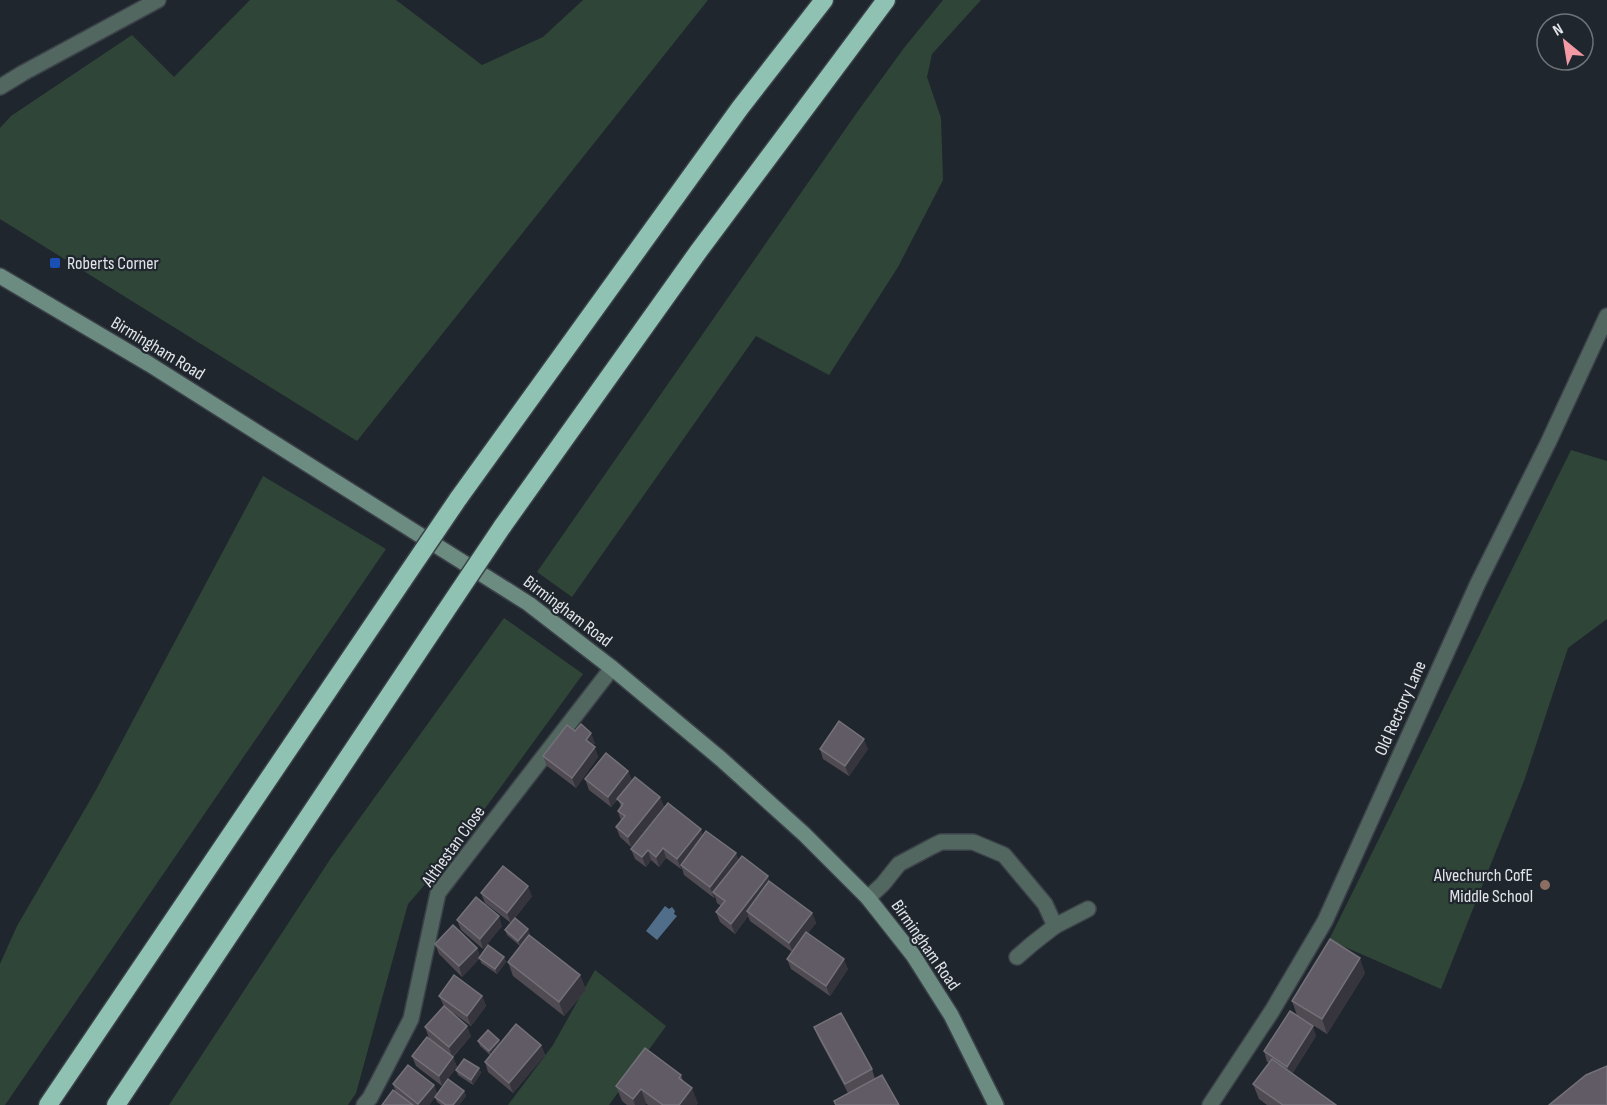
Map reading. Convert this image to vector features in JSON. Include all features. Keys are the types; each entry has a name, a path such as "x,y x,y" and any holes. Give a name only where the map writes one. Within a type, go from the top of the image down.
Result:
{"highway":[{"path":"48,1105 458,499 740,108 824,0"},
{"path":"116,1105 501,527 698,252 886,0"}],"main road":[{"name":"Birmingham Road","path":"0,276 159,370 530,604 612,668 721,759 804,834 868,898 913,955 951,1015 996,1105"}],"street":[{"path":"0,87 158,0"},
{"name":"Old Rectory Lane","path":"1210,1105 1272,1011 1325,921 1478,583 1607,316"},
{"name":"Althestan Close","path":"364,1105 370,1098 411,1019 438,893 612,668"},
{"path":"868,898 883,885 899,864 941,842 973,842 1004,855 1045,904 1055,926"},
{"path":"1017,957 1055,926 1088,909"}],"green space":[{"path":"250,0 396,0 482,65 543,37 583,0 708,0 357,441 0,219 0,128 11,116 132,35 174,77"},
{"path":"943,0 981,0 932,54 927,77 941,118 943,180 898,267 829,375 756,336 572,597 537,572 858,111"},
{"path":"1571,450 1607,461 1607,619 1568,648 1524,781 1441,989 1329,940"},
{"path":"263,476 386,549 5,1105 0,1105 0,964 17,926 96,790"},
{"path":"504,618 583,674 454,851 408,904 356,1093 348,1105 169,1105 331,858"},
{"path":"595,970 666,1026 609,1105 508,1105 553,1045"}],"water":[{"path":"665,906 669,909 672,907 677,916 657,940 646,931"}],"building":[{"path":"839,721 864,739 845,766 820,749"},
{"path":"581,724 591,733 586,740 595,747 572,778 543,756 567,725 575,731"},
{"path":"606,753 628,771 608,797 585,779"},
{"path":"635,777 660,797 628,837 616,827 625,816 618,811 623,804 617,799"},
{"path":"668,803 701,829 677,859 663,848 656,857 648,850 642,857 631,849"},
{"path":"706,831 736,853 710,887 681,865"},
{"path":"742,856 768,876 731,924 716,912 725,901 713,892"},
{"path":"503,866 528,886 507,913 481,893"},
{"path":"769,881 812,913 789,943 747,911"},
{"path":"476,897 499,916 480,939 457,920"},
{"path":"515,918 528,929 518,941 505,930"},
{"path":"453,925 477,948 459,966 435,944"},
{"path":"806,932 844,959 826,986 787,959"},
{"path":"529,935 580,975 559,1002 508,962"},
{"path":"1330,939 1360,958 1322,1019 1292,1001"},
{"path":"488,945 504,957 495,969 479,958"},
{"path":"454,975 482,996 467,1016 439,996"},
{"path":"444,1006 467,1026 449,1047 425,1027"},
{"path":"1290,1011 1313,1026 1287,1067 1264,1051"},
{"path":"841,1013 872,1069 845,1084 814,1027"},
{"path":"516,1024 541,1045 509,1083 485,1062"},
{"path":"488,1030 499,1040 489,1051 478,1041"},
{"path":"427,1037 453,1057 439,1076 412,1056"},
{"path":"645,1048 681,1075 679,1078 692,1088 679,1105 663,1105 641,1089 633,1099 616,1086"},
{"path":"464,1059 479,1068 471,1080 456,1070"},
{"path":"1272,1059 1336,1105 1283,1105 1253,1084"},
{"path":"408,1065 434,1085 418,1104 393,1084"},
{"path":"1607,1066 1607,1105 1549,1105 1586,1075"},
{"path":"882,1075 899,1105 836,1105 834,1101"},
{"path":"448,1079 464,1091 453,1105 446,1105 435,1097"},
{"path":"393,1090 413,1105 382,1105"}],"place":[{"name":"Roberts Corner","path":"55,263"},
{"name":"Alvechurch CofE Middle School","path":"1545,885"}]}
